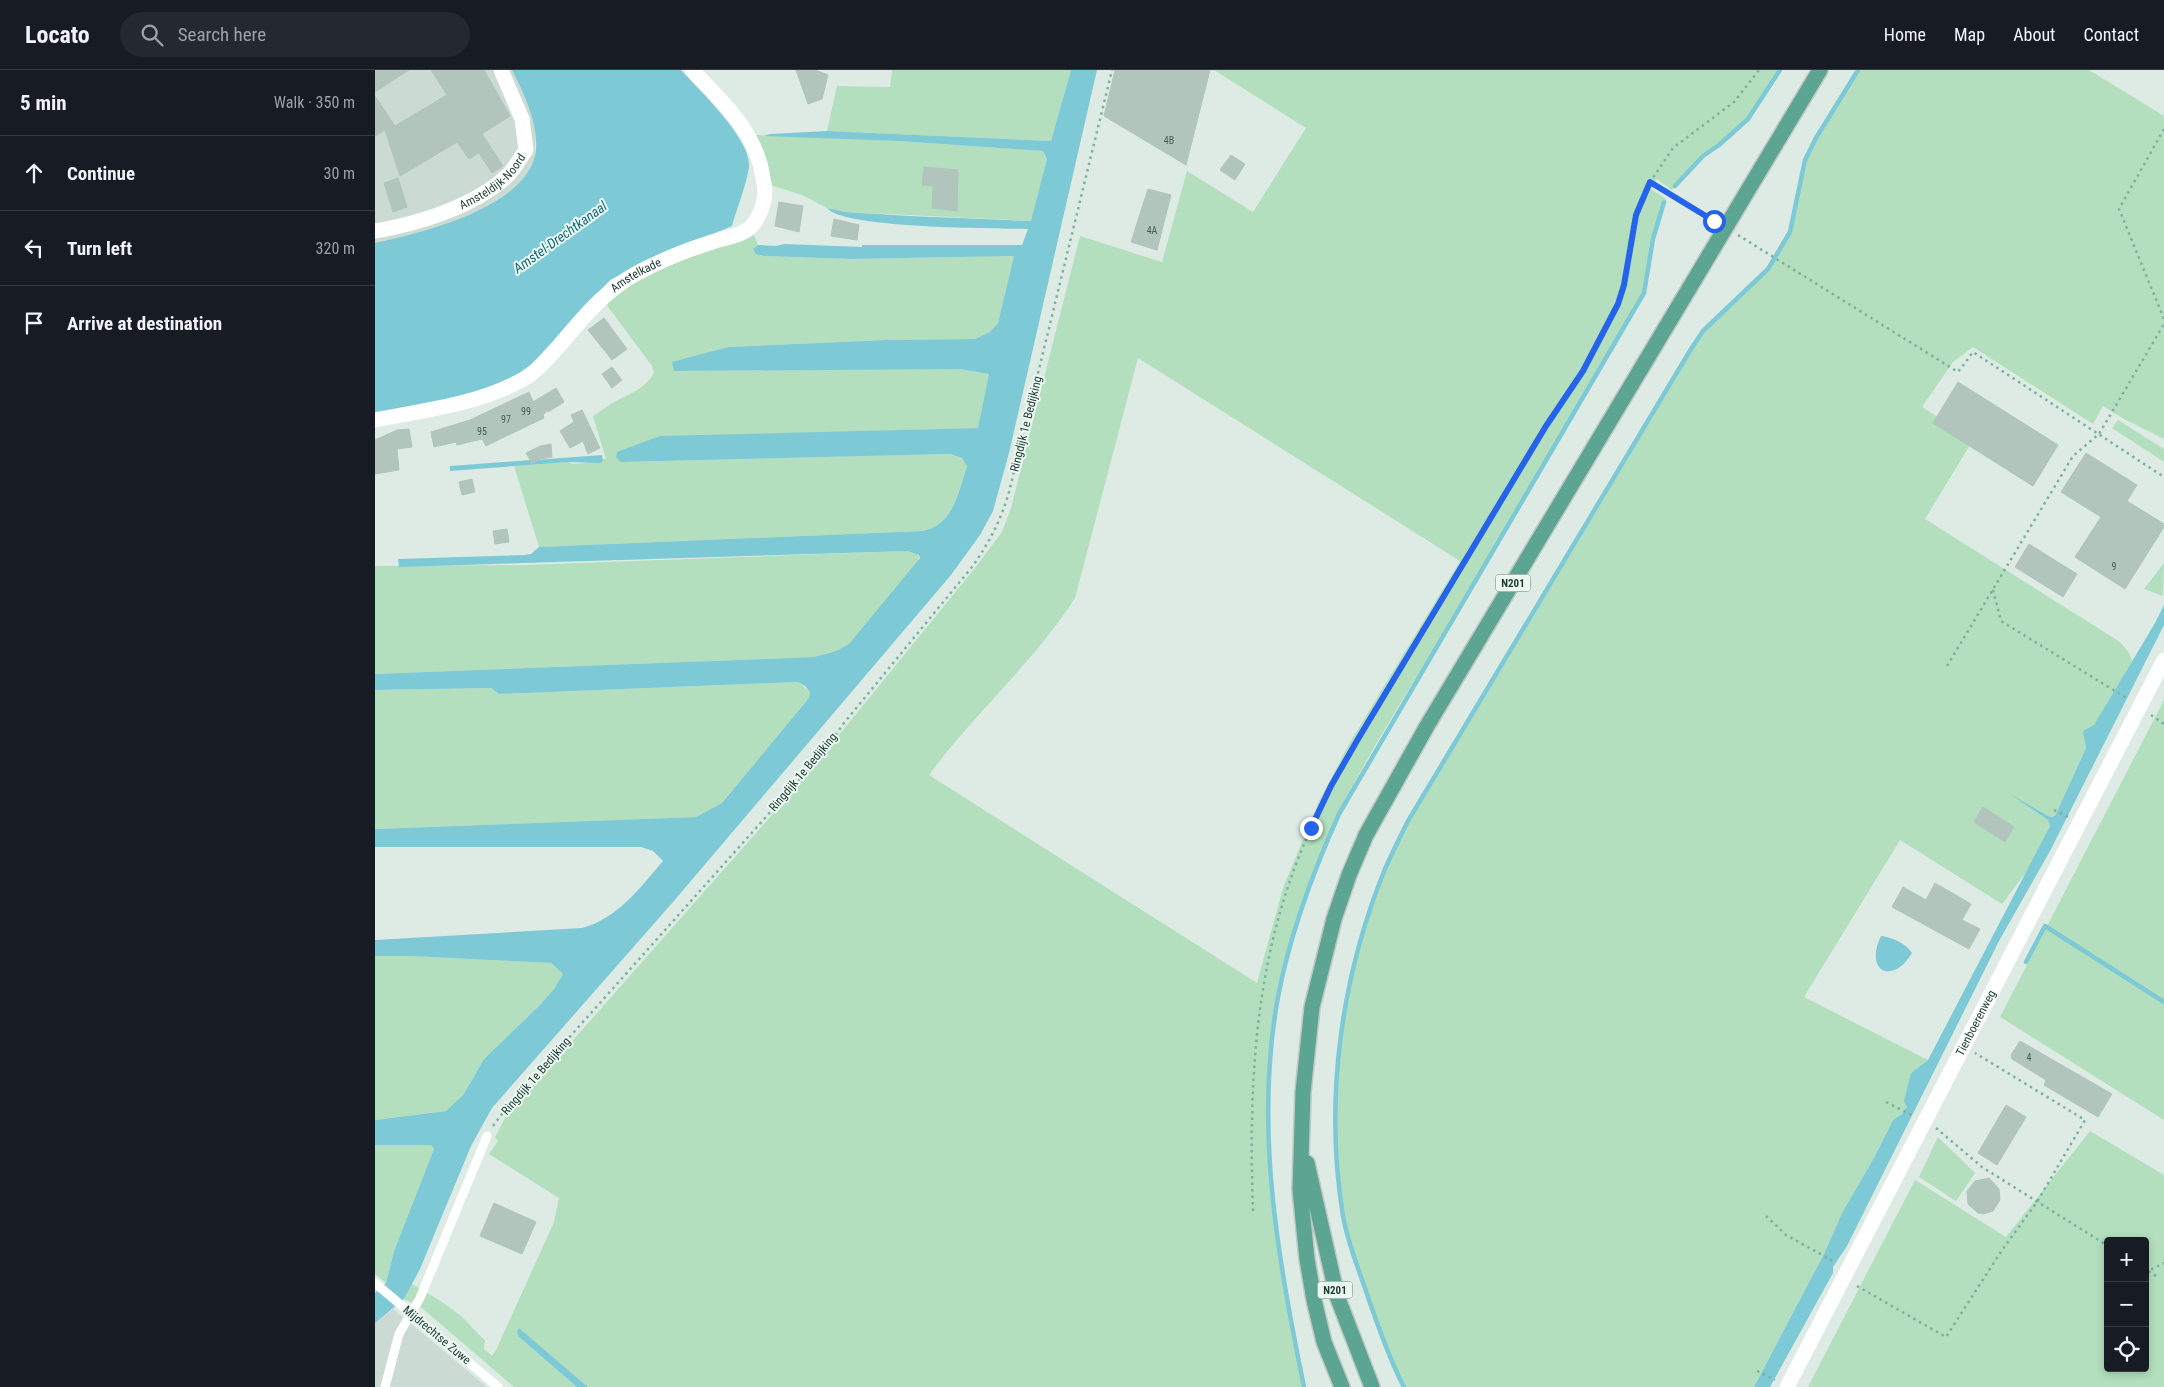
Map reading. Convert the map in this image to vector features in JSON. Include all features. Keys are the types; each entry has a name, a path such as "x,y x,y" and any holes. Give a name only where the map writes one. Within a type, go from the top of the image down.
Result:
{"main road":[{"name":"N201","path":"1342,1387 1324,1342 1314,1300 1307,1259 1300,1190 1306,1052 1314,998 1334,919 1366,835 1427,726 1820,70"},
{"name":"N201","path":"1303,1132 1318,1216 1337,1296 1372,1387"}],"street":[{"name":"Amsteldijk-Noord","path":"375,231 409,225 463,204 487,191 509,174 525,150 521,119 501,70"},
{"name":"Amstelkade","path":"375,420 461,404 490,395 522,381 542,365 612,288 639,272 678,254 750,228 759,216 764,203 765,189 755,147 743,126 692,70"},
{"name":"Tienboerenweg","path":"1783,1384 1842,1278 1919,1118 1963,1046 2164,660"}],"lane":[{"path":"375,1384 385,1387 399,1334 420,1298 487,1136"},
{"name":"Mijdrechtse Zuwe","path":"376,1284 499,1387"}],"path":[{"name":"Ringdijk 1e Bedijking","path":"487,1136 508,1106 823,753 844,722 973,567 985,548 997,526 1009,492 1113,70"},
{"path":"1253,1211 1251,1123 1255,1038 1267,965 1292,876 1331,786 1546,426 1583,371 1618,304 1624,285 1636,215 1650,182 1673,148 1734,102 1759,70"},
{"path":"2164,129 2119,209 2164,320"},
{"path":"1650,182 1714,221"},
{"path":"1738,235 1958,372 1973,352 2164,477"},
{"path":"1947,666 2073,456 2099,434 2164,324"},
{"path":"1993,590 2001,621 2129,700"},
{"path":"2148,712 2163,724"},
{"path":"2054,810 2069,818"},
{"path":"1842,1278 1946,1337 2002,1250 2037,1202 2085,1120 1963,1046"},
{"path":"1886,1102 1919,1118 1939,1131 1982,1168 2104,1244"},
{"path":"1766,1216 1786,1235 1835,1262"},
{"path":"2149,1269 2164,1263"},
{"path":"2149,1271 2157,1276"},
{"path":"1757,1371 1783,1384"}],"shaded area":[{"path":"375,70 516,70 537,115 534,164 522,183 501,201 414,239 375,248"},
{"path":"393,1309 487,1387 375,1387 375,1323"}],"green space":[{"path":"892,70 1071,70 1051,141 827,131 837,86 890,87"},
{"path":"1214,70 1780,70 1748,119 1719,145 1703,156 1672,190 1657,179 1651,189 1666,199 1653,239 1644,293 1453,618 1364,765 1328,836 1302,903 1278,996 1271,1045 1268,1094 1272,1192 1278,1241 1304,1387 588,1387 519,1328 519,1337 577,1387 514,1387 422,1308 404,1299 412,1284 444,1303 462,1317 485,1340 484,1349 492,1356 497,1348 554,1222 559,1198 489,1154 498,1141 495,1137 506,1116 795,789 975,568 1002,532 1011,508 1080,236 1162,262 1187,171 1253,212 1306,128","holes":["1138,358 1460,561 1349,744 1319,801 1283,888 1257,983 929,775 1023,666 1075,598"]},
{"path":"1858,70 2089,70 2164,116 2164,439 2103,406 2093,424 1973,347 1953,362 1922,407 1973,440 1925,519 2120,642 2129,653 2132,661 2087,741 2086,748 2055,816 2050,817 2018,799 2048,820 2050,826 2030,867 2002,904 1900,840 1804,997 1928,1060 1911,1073 1907,1107 1902,1114 1893,1120 1875,1156 1842,1213 1825,1252 1754,1387 1404,1387 1385,1346 1351,1249 1343,1216 1338,1172 1335,1128 1340,1040 1347,996 1370,910 1387,863 1408,821 1691,349 1703,331 1768,269 1790,232 1805,160 1816,138"},
{"path":"756,135 898,141 1043,151 1047,159 1032,221 845,212 827,208 802,195 770,185 765,156"},
{"path":"753,233 758,245 753,249 764,256 852,259 1014,256 998,323 990,332 975,339 885,340 728,347 672,363 959,369 990,374 978,428 841,432 621,462 950,454 962,458 967,465 957,496 948,515 933,528 922,531 539,547 514,466 603,461 603,459 606,459 593,416 639,389 654,373 652,366 606,304 617,292 680,259"},
{"path":"2118,420 2164,449 2164,462 2112,428"},
{"path":"908,551 919,555 918,563 849,644 836,651 814,657 375,674 375,566 525,565"},
{"path":"2164,563 2163,596 2144,589"},
{"path":"798,682 810,692 809,698 722,803 696,817 375,829 375,690 491,688 499,694"},
{"path":"2164,700 2164,1120 2000,1017"},
{"path":"375,956 551,963 563,974 554,989 540,1005 484,1059 464,1094 446,1111 375,1120"},
{"path":"2090,1131 2164,1175 2164,1387 1808,1387 1915,1180 2006,1237"},
{"path":"1938,1137 1975,1173 1956,1201 1919,1177"},
{"path":"375,1145 431,1145 434,1149 394,1251 386,1283 375,1274"}],"water":[{"name":"Amstel-Drechtkanaal","path":"512,70 681,70 723,115 742,142 747,155 748,172 732,226 638,265 610,280 527,369 497,385 465,396 375,414 375,243 416,233 463,218 505,195 521,181 532,165 536,141 532,116"},
{"path":"1071,70 1097,70 1009,453 993,511 980,535 951,575 673,902 492,1108 471,1146 420,1269 404,1299 375,1323 375,1293 386,1283 394,1251 434,1149 431,1145 375,1145 375,1120 446,1111 464,1094 484,1059 540,1005 554,989 563,974 551,963 375,956 375,940 582,928 617,910 636,892 663,861 653,851 641,847 375,847 375,829 696,817 722,803 809,698 810,692 798,682 499,694 491,688 375,690 375,674 814,657 836,651 849,644 920,558 919,555 908,551 399,567 398,559 524,555 531,554 539,547 922,531 933,528 948,515 953,506 967,466 962,458 950,454 621,462 616,457 617,452 660,436 978,428 989,374 959,369 674,371 672,362 728,347 885,340 975,339 990,332 998,323 1014,256 852,259 764,256 756,254 753,249 758,245 776,246 784,244 862,247 862,245 1022,245 1028,229 889,224 839,215 827,208 845,212 1031,221 1047,159 1043,151 898,141 764,136 770,134 827,131 1051,141"},
{"path":"602,455 603,461 600,463 569,462 450,471 450,466 530,460 532,463 535,460"},
{"path":"2164,605 2164,625 2050,851 1999,941 1847,1246 1833,1267 1833,1273 1770,1387 1754,1387 1825,1252 1842,1213 1875,1156 1893,1120 1902,1114 1907,1107 1904,1101 1911,1073 1928,1060 2050,826 2048,820 2010,794 2050,817 2055,816 2086,748 2083,731 2094,725"},
{"path":"1881,936 1898,941 1912,953 1896,969 1883,970 1878,965 1876,958 1877,948"},
{"path":"519,1328 588,1387 577,1387 519,1337 517,1332"}],"building":[{"path":"375,70 409,70 375,92"},
{"path":"431,70 484,70 510,116 482,134 503,166 492,173 479,153 469,159 457,142 400,176 385,130 375,136 375,96 395,126 447,95"},
{"path":"796,70 815,70 828,75 822,99 808,104"},
{"path":"1115,70 1210,70 1186,165 1104,116"},
{"path":"1231,155 1245,164 1235,180 1220,170"},
{"path":"924,167 958,170 957,211 932,208 933,186 922,185"},
{"path":"398,178 407,207 393,212 384,183"},
{"path":"1148,189 1171,195 1157,250 1131,242"},
{"path":"779,202 803,206 799,232 775,226"},
{"path":"834,219 859,225 857,240 831,236"},
{"path":"604,318 627,349 612,360 588,330"},
{"path":"612,367 622,380 612,388 602,374"},
{"path":"1958,382 2058,445 2033,486 1933,423"},
{"path":"556,388 564,402 548,412 546,409 543,415 544,418 486,446 482,439 457,445 456,442 434,447 431,432 470,420 529,392 533,402"},
{"path":"582,410 600,448 588,454 583,441 570,448 560,431 574,422 571,415"},
{"path":"409,429 412,447 397,449 399,470 375,474 375,440 397,430"},
{"path":"551,444 552,457 540,459 532,463 526,453 540,446"},
{"path":"2086,453 2137,485 2127,501 2164,524 2164,527 2125,589 2075,557 2101,517 2061,492"},
{"path":"472,479 475,492 462,495 459,482"},
{"path":"507,529 509,542 495,544 493,531"},
{"path":"2029,544 2077,574 2063,597 2015,567"},
{"path":"1983,807 2014,827 2005,842 1974,822"},
{"path":"1935,883 1971,904 1962,920 1980,929 1969,949 1892,907 1903,887 1926,900"},
{"path":"2020,1041 2112,1094 2098,1117 2044,1085 2046,1080 2012,1059 2011,1055"},
{"path":"2006,1105 2026,1117 1997,1165 1978,1153"},
{"path":"1989,1178 1999,1189 2000,1200 1993,1211 1983,1214 1978,1213 1968,1204 1967,1191 1975,1181"},
{"path":"494,1203 536,1222 522,1254 480,1236"}],"waterway":[{"path":"1675,186 1703,156 1719,145 1748,119 1780,70"},
{"path":"1404,1387 1385,1346 1351,1249 1343,1216 1338,1172 1335,1128 1340,1040 1357,952 1370,910 1385,869 1408,821 1691,349 1703,331 1768,269 1790,232 1805,160 1816,138 1858,70"},
{"path":"1304,1387 1286,1290 1272,1193 1268,1095 1271,1046 1278,997 1296,926 1311,881 1339,814 1644,293 1653,239 1664,202"},
{"path":"2026,962 2045,926 2164,1002"}],"route":[{"path":"1311,828 1331,786 1358,739 1546,426 1583,371 1605,325 1618,304 1624,285 1636,215 1650,182 1714,221"}]}
